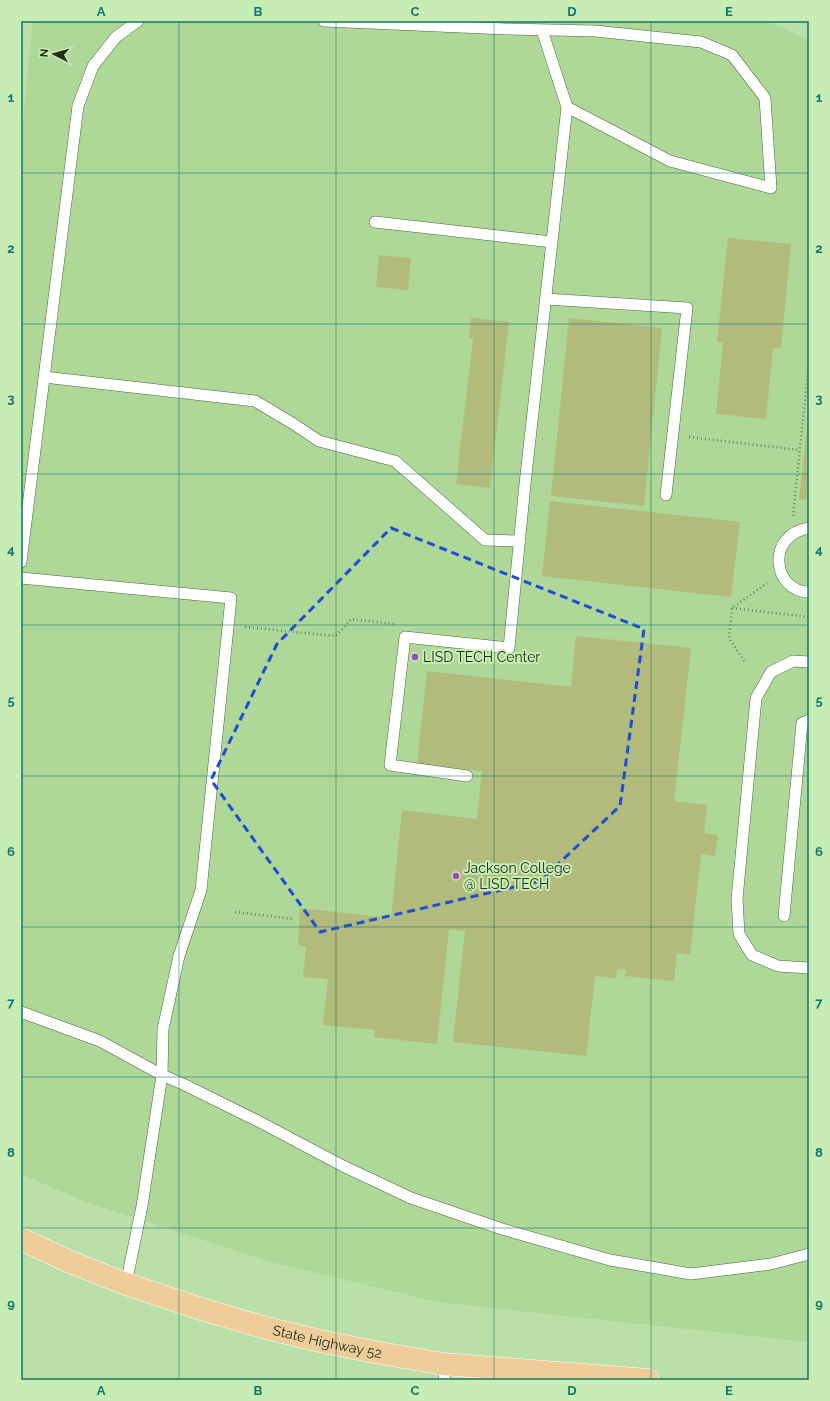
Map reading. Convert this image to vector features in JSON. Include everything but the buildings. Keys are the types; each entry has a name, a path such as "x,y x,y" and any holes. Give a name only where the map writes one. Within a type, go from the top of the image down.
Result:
{"main road":[{"name":"State Highway 52","path":"21,1239 68,1261 126,1284 204,1310 266,1328 369,1351 444,1372 648,1380"}],"lane":[{"path":"21,562 78,106 93,66 116,37 138,21"},
{"path":"324,21 595,31 701,42 732,55 765,98 771,188 670,162 567,107"},
{"path":"467,776 390,765 405,637 509,648 567,107 542,30"},
{"path":"375,222 552,242"},
{"path":"546,299 687,308 666,495"},
{"path":"44,377 255,401 319,441 395,461 485,540 520,541"},
{"path":"809,528 800,529 791,534 784,542 780,552 779,563 781,573 788,582 796,589 809,592"},
{"path":"21,578 231,598 201,890 178,956 163,1029 162,1075 142,1206 126,1284"},
{"path":"809,662 793,661 771,672 756,698 737,899 739,934 752,955 778,966 809,968"},
{"path":"784,916 802,723 809,720"},
{"path":"21,1012 100,1041 162,1075 258,1120 343,1166 411,1198 502,1229 610,1260 691,1274 771,1264 809,1254"}],"path":[{"path":"793,518 809,371"},
{"path":"683,436 800,450"},
{"path":"744,661 729,638 732,608 767,583"},
{"path":"732,608 809,617"},
{"path":"228,626 336,636 351,619 398,624"},
{"path":"235,912 294,919"}],"highlighted area":[{"path":"391,528 644,629 620,806 540,881 320,932 211,780 277,644"}],"shaded area":[{"name":"LISD TECH Center","path":"33,21 768,21 809,41 809,1342 437,1302 271,1262 86,1202 21,1174 21,139"}],"place":[{"name":"LISD TECH Center","path":"415,657"},
{"name":"Jackson College @ LISD TECH","path":"456,876"}]}
